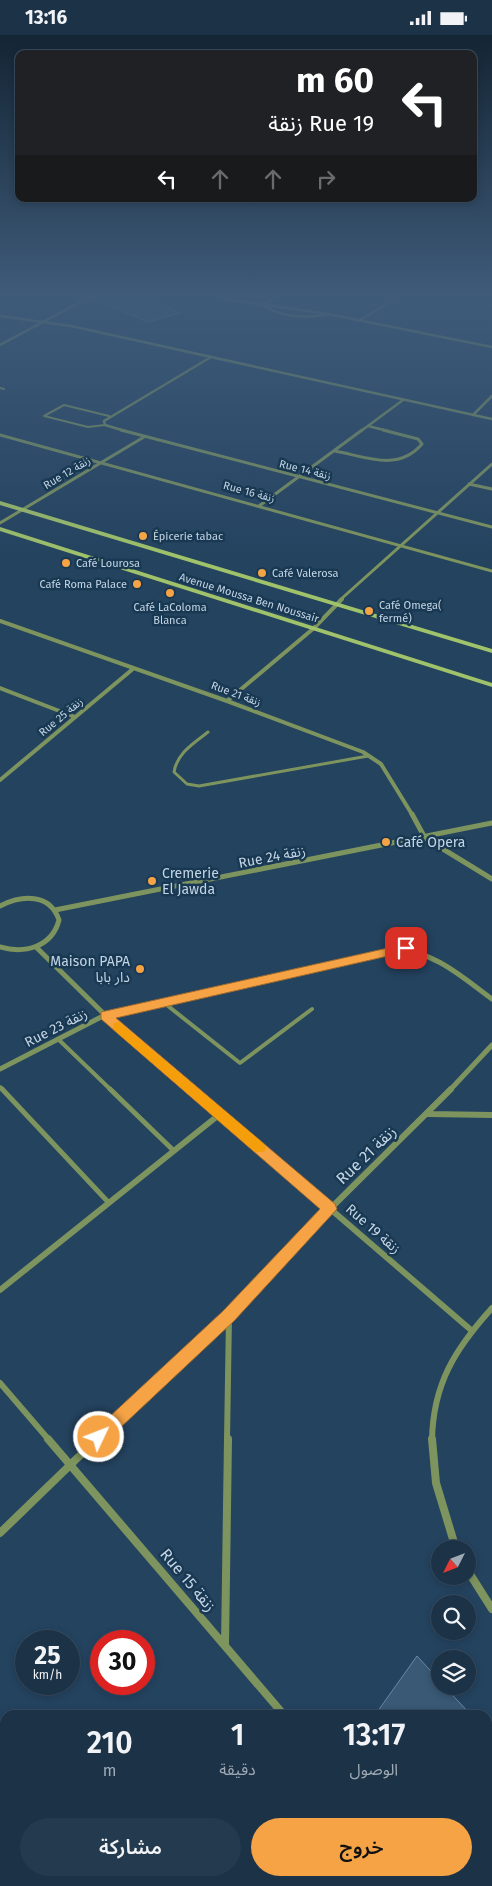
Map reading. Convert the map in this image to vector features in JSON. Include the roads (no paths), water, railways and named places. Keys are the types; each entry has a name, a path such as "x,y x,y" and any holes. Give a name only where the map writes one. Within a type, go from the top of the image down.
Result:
{"street":[{"path":"105,425 104,421 109,416 164,384"},
{"path":"333,384 492,419"},
{"path":"473,415 492,396"},
{"path":"259,507 403,400"},
{"name":"Rue 14 زنقة","path":"105,425 299,478 492,527"},
{"path":"335,451 394,461 402,460 417,451 422,444 418,439 368,426"},
{"name":"Rue 16 زنقة","path":"0,435 492,571"},
{"name":"Rue 12 زنقة","path":"0,523 144,437"},
{"path":"227,701 314,628 336,604 492,463"},
{"path":"469,483 492,489"},
{"name":"Avenue Moussa Ben Noussair","path":"0,503 492,651"},
{"name":"Avenue Moussa Ben Noussair","path":"0,529 492,685"},
{"name":"Rue 21 زنقة","path":"0,621 227,701 345,744 368,755 381,764 392,779 425,838"},
{"name":"Rue 25 زنقة","path":"0,780 134,668"},
{"path":"0,688 76,717"},
{"name":"Rue 24 زنقة","path":"55,910 425,838 492,823"},
{"path":"425,838 492,879"},
{"path":"0,906 16,899 30,898 47,902 55,910 59,920 56,930 48,940 36,947 16,950 0,947"},
{"name":"Rue 19 زنقة","path":"36,947 105,1015 471,1330"},
{"name":"Rue 23 زنقة","path":"0,1069 105,1015 406,948 423,953 434,959 492,999"},
{"name":"Rue 21 زنقة","path":"0,1533 70,1464 229,1316 330,1209 428,1114 492,1045"},
{"path":"0,1290 220,1114"},
{"path":"428,1114 492,1115"},
{"path":"452,1540 442,1515 435,1487 431,1457 431,1423 436,1397 446,1371 471,1330 492,1308"},
{"path":"225,1646 229,1316"},
{"name":"Rue 15 زنقة","path":"0,1383 280,1710"},
{"path":"476,1584 492,1609"}],"lane":[{"path":"0,388 4,389"},
{"path":"105,425 88,427 44,416 64,405 109,416"},
{"path":"208,732 183,753 174,765 174,772 187,784 199,786 234,781 368,755"},
{"path":"163,1002 240,1063 312,1009"},
{"path":"58,1039 174,1151"},
{"path":"0,1087 109,1203"}],"place":[{"name":"Épicerie tabac","path":"143,536"},
{"name":"Café Lourosa","path":"66,563"},
{"name":"Café Valerosa","path":"262,573"},
{"name":"Café Roma Palace","path":"137,584"},
{"name":"Café LaColoma Blanca","path":"170,593"},
{"name":"Café Omega( fermé)","path":"369,611"},
{"name":"Café Opera","path":"386,842"},
{"name":"Cremerie El Jawda","path":"152,881"},
{"name":"Maison PAPA دار بابا","path":"140,969"}]}
